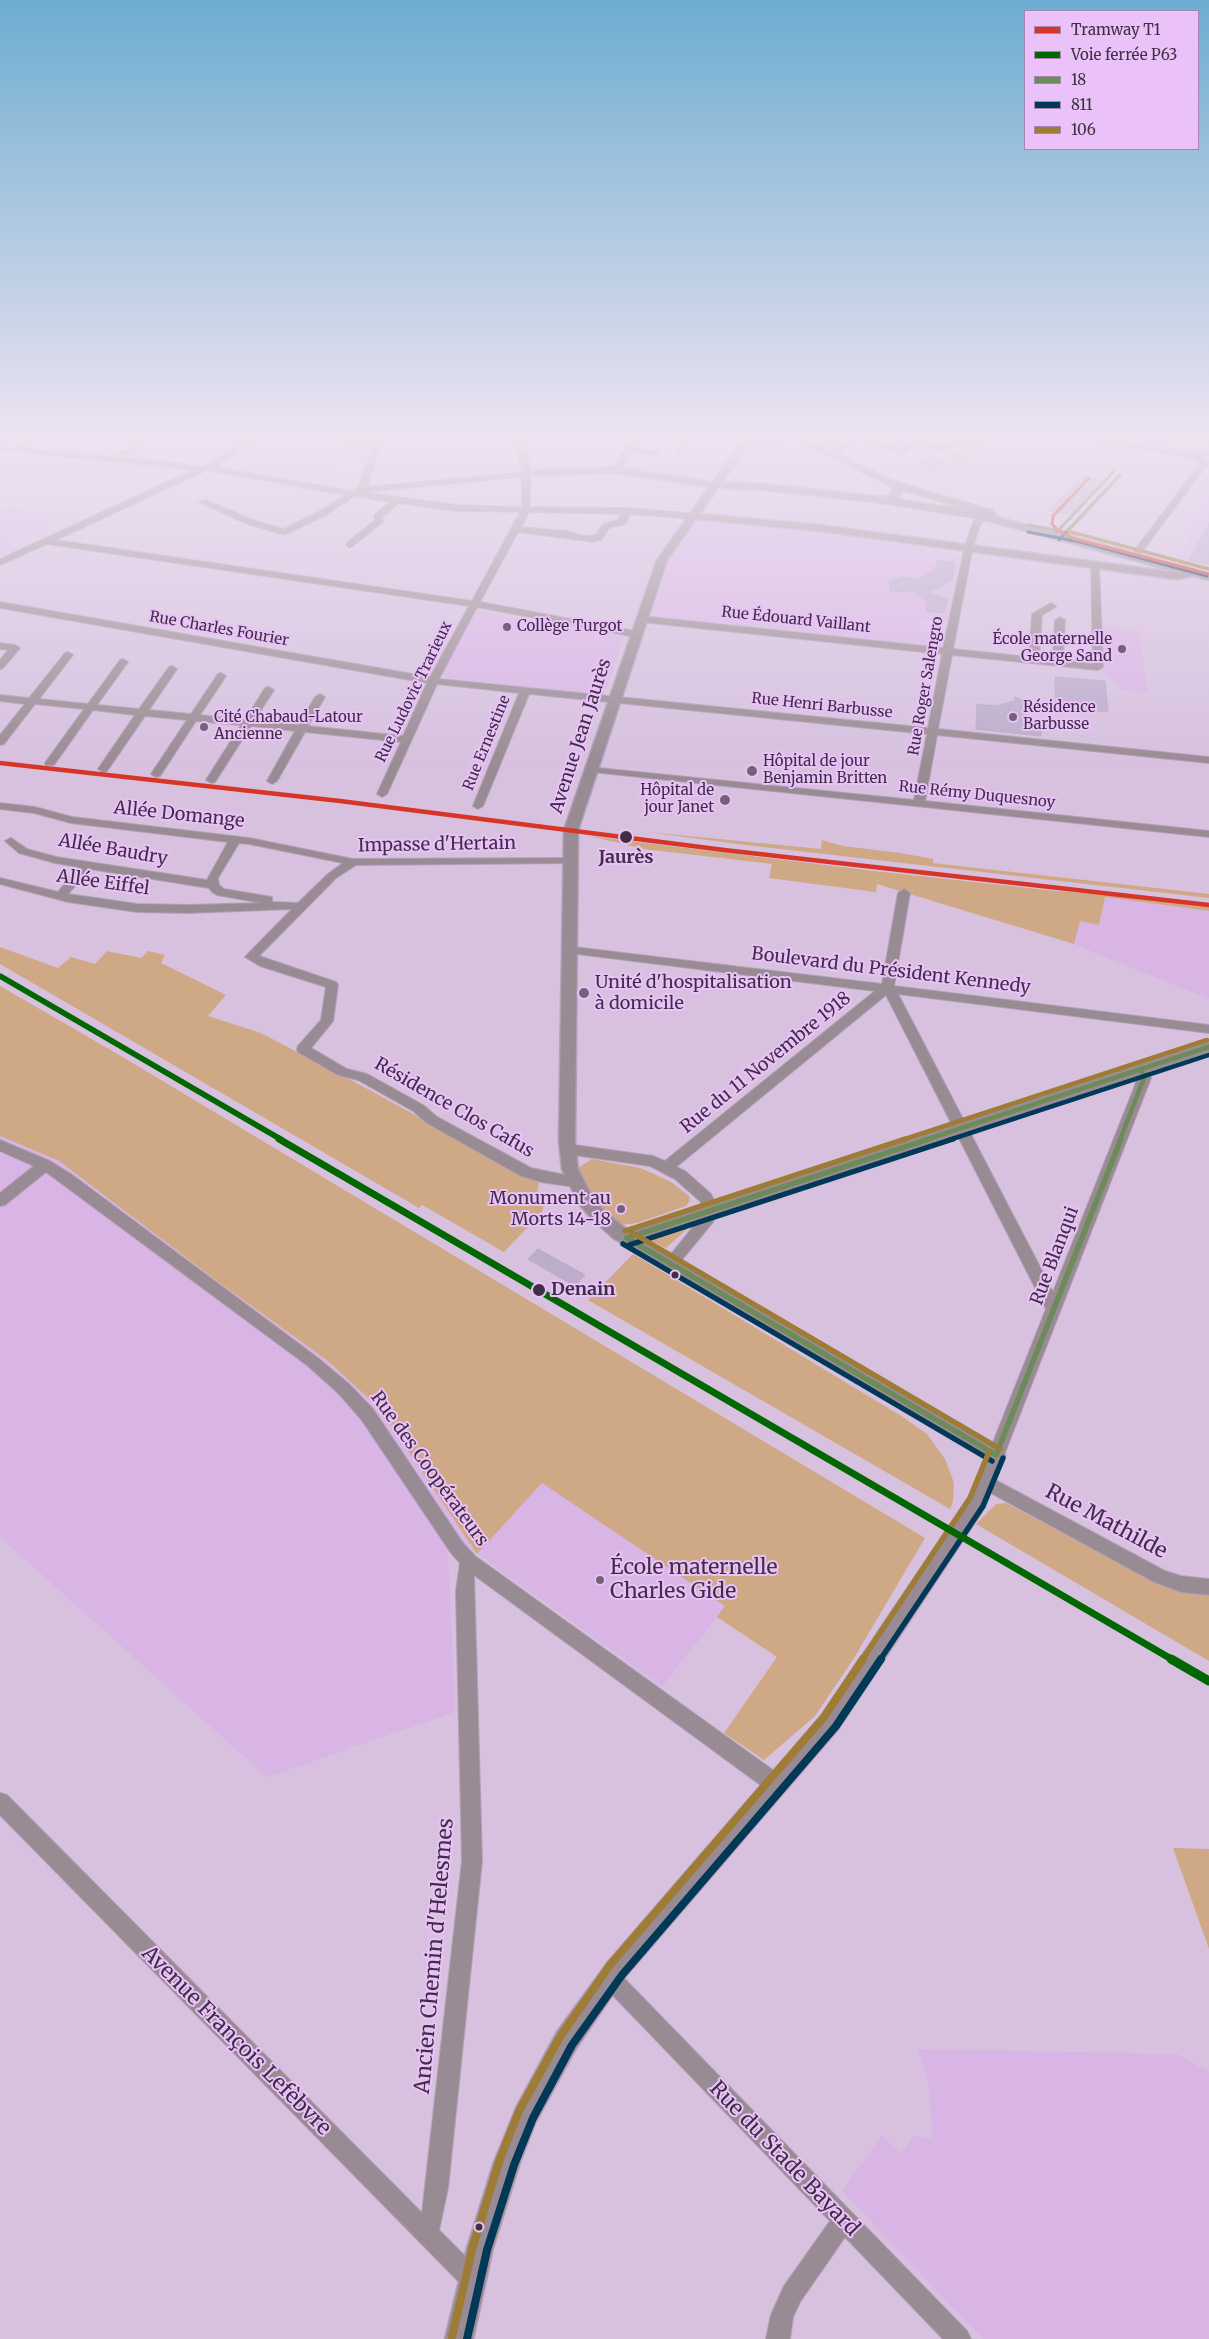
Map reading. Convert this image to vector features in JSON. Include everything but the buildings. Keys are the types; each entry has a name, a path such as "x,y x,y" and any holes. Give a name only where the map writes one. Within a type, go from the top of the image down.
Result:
{"street":[{"path":"0,562 33,546"},
{"path":"79,546 474,604 635,634"},
{"name":"Rue Ludovic Trarieux","path":"382,794 433,681 506,546"},
{"name":"Avenue Jean Jaurès","path":"672,546 663,558 635,634 571,830 567,1148 575,1182 597,1214 627,1238 996,1455"},
{"path":"955,546 1172,575 1190,573"},
{"path":"1095,546 1209,577"},
{"path":"1117,546 1209,569"},
{"path":"1138,551 1142,546"},
{"name":"Rue Roger Salengro","path":"919,804 968,548"},
{"name":"Rue Édouard Vaillant","path":"641,619 1098,667 1095,565"},
{"name":"Rue Charles Fourier","path":"0,606 433,681"},
{"path":"1034,659 1037,614 1051,606"},
{"path":"549,618 557,609"},
{"path":"1058,662 1060,620"},
{"path":"0,646 15,648 0,666"},
{"path":"0,742 68,655"},
{"path":"50,763 123,662"},
{"path":"103,769 172,669"},
{"path":"156,774 221,676"},
{"name":"Rue Henri Barbusse","path":"433,681 1209,760"},
{"path":"211,780 269,690"},
{"name":"Rue Ernestine","path":"478,806 525,691"},
{"path":"272,781 320,697"},
{"path":"0,698 406,740"},
{"name":"Rue Rémy Duquesnoy","path":"592,769 1209,834"},
{"name":"Allée Domange","path":"0,806 35,810 71,820 152,831 236,839 353,862"},
{"path":"201,909 214,887 212,878 236,839"},
{"name":"Allée Baudry","path":"11,841 26,852 55,860 214,887 224,893 296,906"},
{"name":"Impasse d'Hertain","path":"332,985 264,963 252,956 296,906 336,873 353,862 570,860"},
{"path":"61,896 87,865"},
{"name":"Allée Eiffel","path":"0,881 61,896 137,908 201,909 296,906"},
{"path":"904,893 888,987 1054,1310"},
{"name":"Boulevard du Président Kennedy","path":"569,949 888,987 1209,1029"},
{"name":"Résidence Clos Cafus","path":"332,985 327,1021 303,1049 343,1072 362,1077 418,1108 432,1120 526,1172 541,1177 575,1182"},
{"name":"Rue du 11 Novembre 1918","path":"667,1167 888,987"},
{"path":"627,1238 1209,1047"},
{"name":"Rue Blanqui","path":"996,1455 1141,1088 1144,1078 1141,1070"},
{"name":"Rue des Coopérateurs","path":"0,1145 45,1165 73,1184 313,1362 360,1405 457,1548 469,1561 777,1785"},
{"path":"567,1148 646,1160 667,1167 685,1179 706,1198 711,1209 703,1226 670,1264"},
{"path":"0,1201 45,1165"},
{"path":"458,2339 494,2202 526,2115 566,2041 610,1978 830,1722 971,1512 986,1482 996,1455"},
{"name":"Rue Mathilde","path":"986,1482 1160,1577 1181,1584 1209,1587"},
{"name":"Ancien Chemin d'Helesmes","path":"427,2235 437,2188 472,1861 465,1587 469,1561"},
{"name":"Avenue François Lefèbvre","path":"0,1802 473,2280"},
{"name":"Rue du Stade Bayard","path":"610,1978 959,2339"},
{"path":"778,2339 782,2315 792,2294 844,2220"}],"shaded area":[{"path":"0,546 19,548 0,557"},
{"path":"678,546 913,546 953,552 960,557 947,622 922,620 920,632 945,635 943,647 652,617 650,615 668,560"},
{"path":"1099,546 1115,546 1200,569 1198,572"},
{"path":"1186,546 1209,546 1209,567 1179,560"},
{"path":"472,610 623,637 604,696 433,676"},
{"name":"École maternelle George Sand","path":"1103,626 1139,630 1148,693 1123,690 1099,669"},
{"path":"647,832 821,849 822,840 843,846 933,859 933,863 1209,894 1209,898 746,845"},
{"path":"589,836 874,871 1056,891 1134,897 1209,907 1209,911 1105,897 1099,925 1080,921 1074,944 877,884 876,892 769,878 772,864 644,849"},
{"path":"1105,897 1209,911 1209,999 1074,944 1080,921 1099,925"},
{"path":"0,947 58,968 71,957 95,964 107,951 141,958 148,951 165,955 161,963 226,995 208,1016 261,1033 539,1183 537,1192 547,1194 542,1212 504,1252 422,1205 419,1208 0,964"},
{"path":"0,986 121,1056 925,1538 854,1658 815,1716 764,1760 724,1733 777,1657 717,1617 725,1606 542,1483 477,1554 387,1419 368,1398 328,1361 217,1281 59,1161 0,1136"},
{"path":"0,1136 59,1161 217,1281 328,1361 368,1398 387,1419 477,1554 448,1552 455,1712 267,1777 0,1537"},
{"path":"592,1159 640,1168 652,1173 671,1182 689,1196 690,1200 686,1206 637,1223 619,1225 601,1208 582,1181 578,1168"},
{"path":"683,1225 687,1229 666,1248 648,1239"},
{"path":"633,1254 903,1417 927,1434 945,1459 954,1483 953,1501 950,1509 588,1300"},
{"name":"École maternelle Charles Gide","path":"542,1483 726,1606 662,1686 477,1554"},
{"path":"1006,1503 1162,1586 1209,1596 1209,1661 976,1524 996,1504"},
{"path":"1173,1848 1209,1849 1209,1949"},
{"path":"917,2049 1177,2054 1209,2072 1209,2339 983,2339 842,2191 881,2136 901,2154 913,2136 933,2138 928,2080"}],"tram line":[{"name":"T1","path":"1102,546 1209,574"},
{"name":"T1","path":"0,763 340,801 724,850 1209,905"}],"rail line":[{"name":"P63","path":"0,976 1209,1681"}],"transit line":[{"name":"811","path":"1096,546 1207,576"},
{"name":"18","path":"1124,546 1209,569"},
{"name":"106","path":"1124,546 1209,569"},
{"name":"106","path":"625,1231 1207,1040"},
{"name":"18","path":"627,1238 1209,1047"},
{"name":"811","path":"629,1245 1209,1055"},
{"name":"18","path":"996,1455 1141,1088 1144,1078 1141,1069"},
{"name":"106","path":"631,1232 1000,1449"},
{"name":"18","path":"627,1238 996,1455"},
{"name":"811","path":"623,1244 992,1461"},
{"name":"106","path":"452,2337 473,2246 500,2159 519,2111 560,2037 610,1965 824,1717 970,1498 989,1452"},
{"name":"811","path":"467,2339 487,2250 514,2165 533,2118 572,2045 622,1975 836,1726 983,1506 1003,1458"}],"place":[{"name":"Collège Turgot","path":"507,627"},
{"name":"École maternelle George Sand","path":"1122,649"},
{"name":"Résidence Barbusse","path":"1013,717"},
{"name":"Cité Chabaud-Latour Ancienne","path":"204,727"},
{"name":"Hôpital de jour Benjamin Britten","path":"752,771"},
{"name":"Hôpital de jour Janet","path":"725,800"},
{"name":"Jaurès","path":"626,837"},
{"name":"Unité d'hospitalisation à domicile","path":"584,993"},
{"name":"Monument au Morts 14-18","path":"621,1209"},
{"name":"Denain","path":"539,1290"},
{"name":"École maternelle Charles Gide","path":"600,1580"}]}
